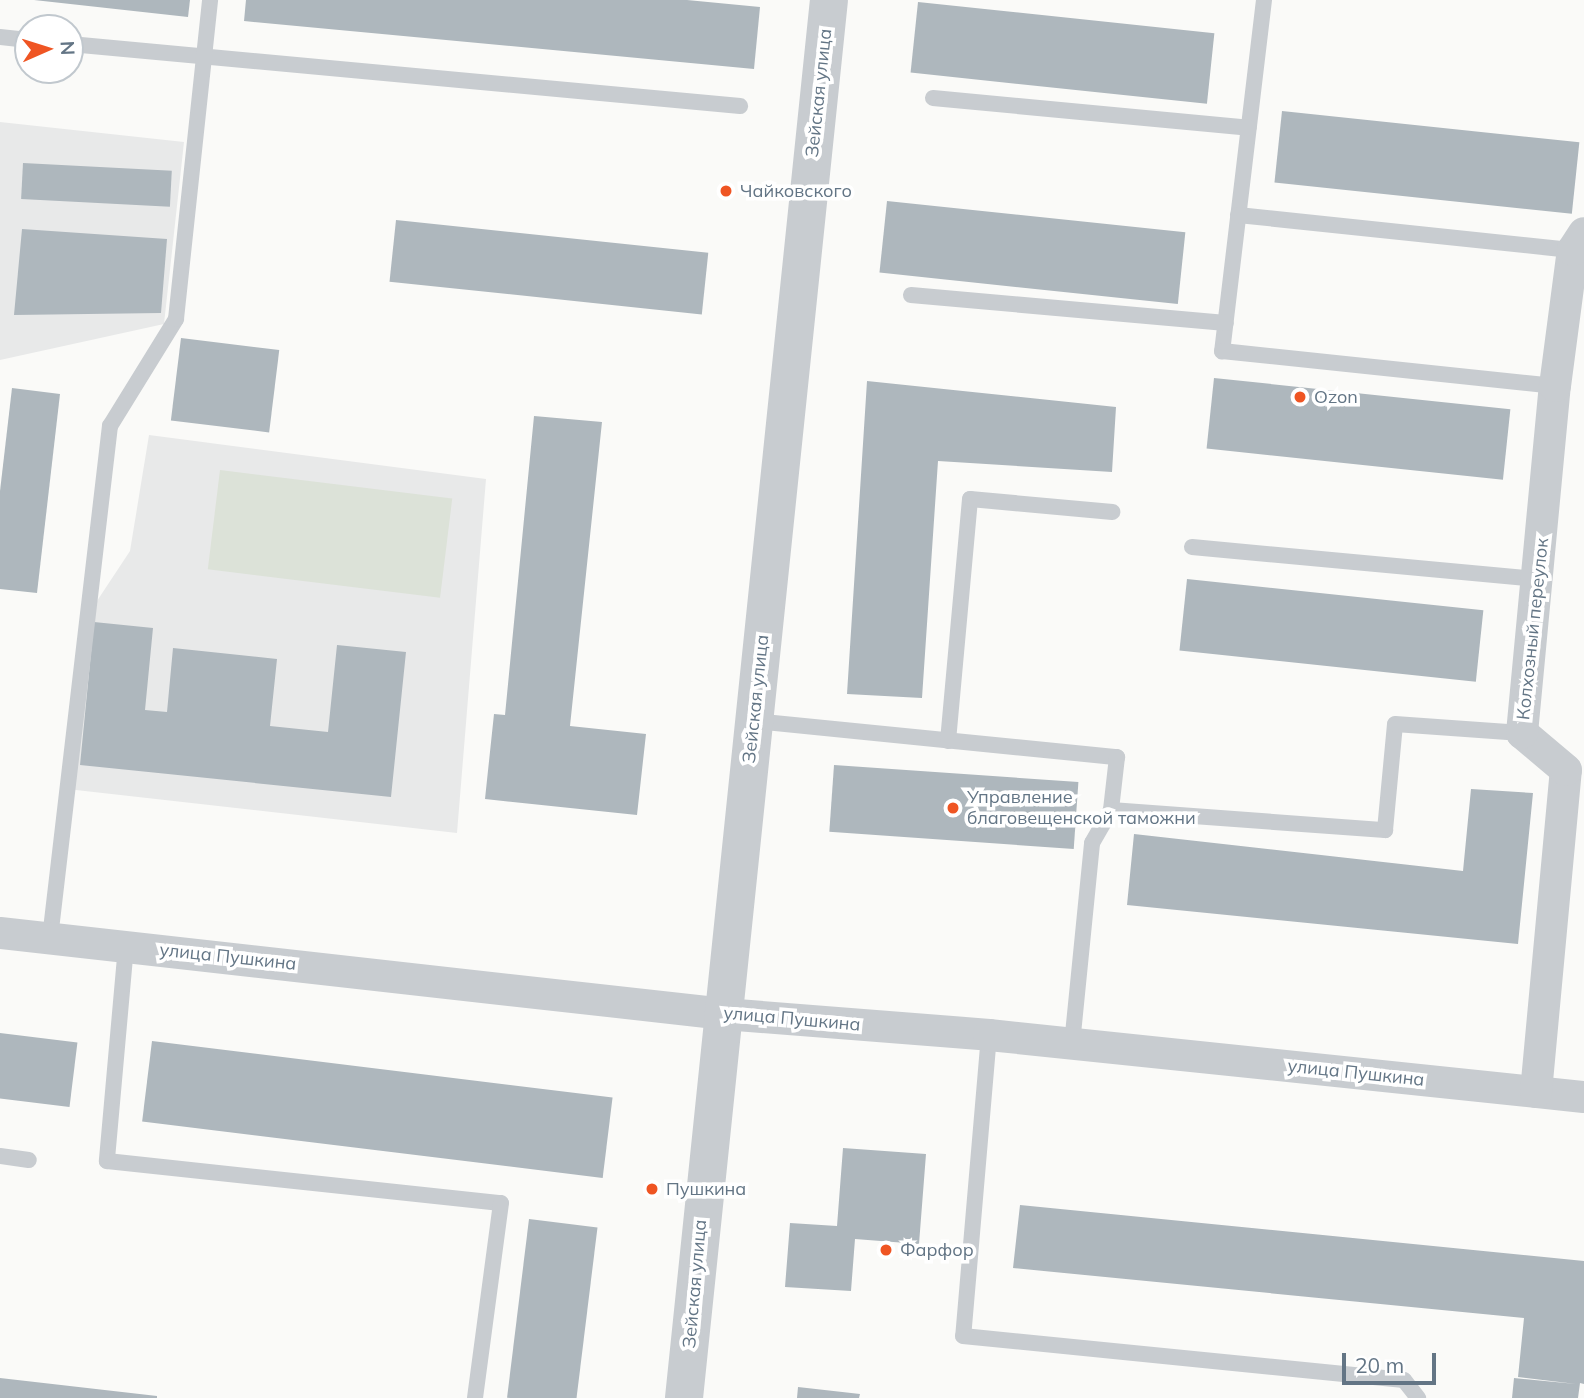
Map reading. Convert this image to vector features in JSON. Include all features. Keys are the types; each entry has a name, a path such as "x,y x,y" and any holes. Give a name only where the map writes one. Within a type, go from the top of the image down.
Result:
{"street":[{"name":"Зейская улица","path":"684,1398 829,0"},
{"name":"Колхозный переулок","path":"1536,1092 1566,770 1522,733 1539,579 1555,386 1578,242"},
{"name":"улица Пушкина","path":"0,933 724,1014 989,1035 1584,1097"}],"lane":[{"path":"50,938 110,426 176,319 210,0"},
{"path":"1264,0 1222,351 1555,386"},
{"path":"84,45 740,107"},
{"path":"933,98 1249,128"},
{"path":"1238,215 1578,242"},
{"path":"911,295 1226,323"},
{"path":"948,741 970,499 1112,512"},
{"path":"1192,547 1539,579"},
{"path":"754,721 1117,757 1111,810 1092,844 1072,1044"},
{"path":"1111,810 1385,830 1395,724 1522,733"},
{"path":"126,946 107,1161 501,1203 475,1398"},
{"path":"989,1035 962,1336 1404,1380 1418,1398"},
{"path":"0,1156 29,1160"}],"shaded area":[{"path":"0,122 184,142 164,324 0,360"},
{"path":"149,435 486,479 457,833 67,789 93,607 130,551"},
{"path":"220,470 452,499 440,598 208,569"}],"building":[{"path":"34,0 190,0 188,17"},
{"path":"246,0 687,0 760,7 754,69 244,21"},
{"path":"918,2 1214,33 1207,104 911,73"},
{"path":"1282,111 1579,142 1572,214 1274,183"},
{"path":"23,163 172,171 170,207 21,199"},
{"path":"887,201 1185,232 1178,304 879,273"},
{"path":"396,220 708,253 702,314 390,282"},
{"path":"22,229 167,239 161,313 14,315"},
{"path":"181,338 279,350 269,432 171,420"},
{"path":"1214,378 1510,409 1503,480 1207,449"},
{"path":"867,381 1116,407 1112,472 938,461 922,698 847,694"},
{"path":"12,388 60,394 37,593 0,589 0,491"},
{"path":"534,416 602,422 570,726 646,734 637,815 485,799 494,714 505,715"},
{"path":"1187,579 1483,610 1476,682 1179,651"},
{"path":"94,622 153,628 145,710 167,712 173,648 277,659 270,726 328,732 337,645 406,652 391,797 80,765"},
{"name":"Управление благовещенской таможни","path":"834,765 1078,782 1074,849 829,832"},
{"path":"1471,789 1533,793 1518,944 1127,905 1134,834 1463,871"},
{"path":"0,1033 77,1043 69,1107 0,1098"},
{"path":"152,1041 613,1098 603,1178 142,1121"},
{"path":"843,1148 926,1154 919,1244 855,1239 851,1291 785,1287 790,1223 837,1226"},
{"path":"1020,1205 1584,1261 1584,1384 1580,1383 1578,1398 1512,1398 1514,1378 1576,1384 1518,1377 1524,1318 1013,1268"},
{"path":"529,1219 597,1227 577,1398 507,1398"},
{"path":"0,1378 157,1396 157,1398 0,1398"},
{"path":"798,1387 860,1394 859,1398 797,1398"}],"place":[{"name":"Чайковского","path":"726,191"},
{"name":"Ozon","path":"1300,397"},
{"name":"Управление благовещенской таможни","path":"953,808"},
{"name":"Пушкина","path":"652,1189"},
{"name":"Фарфор","path":"886,1250"}]}
